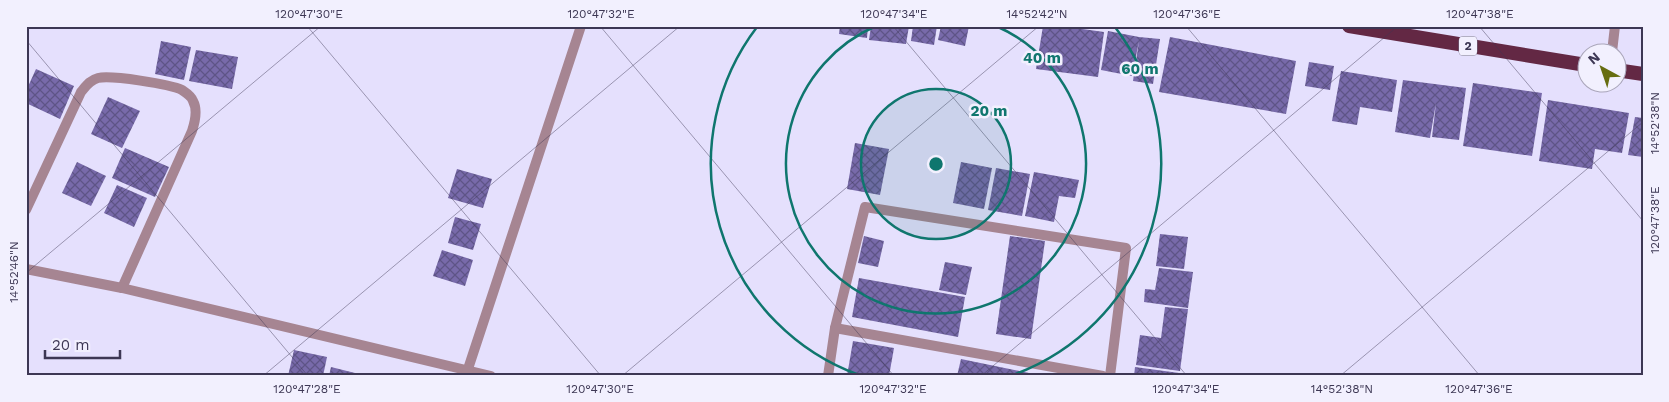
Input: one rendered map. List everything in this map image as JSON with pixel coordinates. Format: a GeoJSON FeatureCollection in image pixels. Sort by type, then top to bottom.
{"type":"FeatureCollection","features":[{"type":"Feature","properties":{"kind":"highway","name":"2"},"geometry":{"type":"LineString","coordinates":[[1349,26],[1576,63]]}},
{"type":"Feature","properties":{"kind":"highway"},"geometry":{"type":"LineString","coordinates":[[1626,71],[1643,74]]}},
{"type":"Feature","properties":{"kind":"street"},"geometry":{"type":"LineString","coordinates":[[466,373],[581,26]]}},
{"type":"Feature","properties":{"kind":"street"},"geometry":{"type":"LineString","coordinates":[[1613,42],[1615,26]]}},
{"type":"Feature","properties":{"kind":"street"},"geometry":{"type":"LineString","coordinates":[[26,210],[81,92],[88,83],[97,78],[108,77],[169,86],[184,91],[194,101],[196,116],[192,131],[122,288]]}},
{"type":"Feature","properties":{"kind":"street"},"geometry":{"type":"LineString","coordinates":[[828,376],[835,328],[865,207],[1126,248],[1110,376]]}},
{"type":"Feature","properties":{"kind":"street"},"geometry":{"type":"LineString","coordinates":[[26,269],[122,288],[466,373],[491,376]]}},
{"type":"Feature","properties":{"kind":"street"},"geometry":{"type":"LineString","coordinates":[[835,328],[1103,376]]}},
{"type":"Feature","properties":{"kind":"building"},"geometry":{"type":"Polygon","coordinates":[[[840,26],[868,26],[867,38],[839,34],[840,26]]]}},
{"type":"Feature","properties":{"kind":"building"},"geometry":{"type":"Polygon","coordinates":[[[871,26],[909,26],[906,44],[869,40],[871,26]]]}},
{"type":"Feature","properties":{"kind":"building"},"geometry":{"type":"Polygon","coordinates":[[[913,26],[937,26],[934,45],[911,41],[913,26]]]}},
{"type":"Feature","properties":{"kind":"building"},"geometry":{"type":"Polygon","coordinates":[[[941,26],[969,26],[965,46],[938,40],[941,26]]]}},
{"type":"Feature","properties":{"kind":"building"},"geometry":{"type":"Polygon","coordinates":[[[1043,26],[1061,26],[1104,32],[1098,77],[1036,69],[1043,26]]]}},
{"type":"Feature","properties":{"kind":"building"},"geometry":{"type":"Polygon","coordinates":[[[1108,31],[1160,39],[1153,84],[1133,81],[1139,41],[1132,76],[1101,70],[1108,31]]]}},
{"type":"Feature","properties":{"kind":"building"},"geometry":{"type":"Polygon","coordinates":[[[1170,37],[1296,61],[1286,114],[1159,92],[1170,37]]]}},
{"type":"Feature","properties":{"kind":"building"},"geometry":{"type":"Polygon","coordinates":[[[161,41],[191,47],[184,80],[155,74],[161,41]]]}},
{"type":"Feature","properties":{"kind":"building"},"geometry":{"type":"Polygon","coordinates":[[[196,50],[238,57],[232,89],[189,81],[196,50]]]}},
{"type":"Feature","properties":{"kind":"building"},"geometry":{"type":"Polygon","coordinates":[[[1309,62],[1334,66],[1330,90],[1305,86],[1309,62]]]}},
{"type":"Feature","properties":{"kind":"building"},"geometry":{"type":"Polygon","coordinates":[[[36,69],[74,86],[60,119],[26,103],[26,91],[36,69]]]}},
{"type":"Feature","properties":{"kind":"building"},"geometry":{"type":"Polygon","coordinates":[[[1341,71],[1397,80],[1392,112],[1360,107],[1357,125],[1332,121],[1341,71]]]}},
{"type":"Feature","properties":{"kind":"building"},"geometry":{"type":"Polygon","coordinates":[[[1403,80],[1466,88],[1459,140],[1432,137],[1436,103],[1430,138],[1395,132],[1403,80]]]}},
{"type":"Feature","properties":{"kind":"building"},"geometry":{"type":"Polygon","coordinates":[[[1473,83],[1542,93],[1532,156],[1463,146],[1473,83]]]}},
{"type":"Feature","properties":{"kind":"building"},"geometry":{"type":"Polygon","coordinates":[[[108,97],[140,111],[122,148],[91,134],[108,97]]]}},
{"type":"Feature","properties":{"kind":"building"},"geometry":{"type":"Polygon","coordinates":[[[1548,100],[1629,113],[1622,153],[1595,149],[1592,169],[1539,161],[1548,100]]]}},
{"type":"Feature","properties":{"kind":"building"},"geometry":{"type":"Polygon","coordinates":[[[1635,117],[1643,118],[1643,157],[1628,155],[1635,117]]]}},
{"type":"Feature","properties":{"kind":"building"},"geometry":{"type":"Polygon","coordinates":[[[855,143],[889,149],[880,195],[847,189],[855,143]]]}},
{"type":"Feature","properties":{"kind":"building"},"geometry":{"type":"Polygon","coordinates":[[[125,148],[169,167],[155,197],[112,178],[125,148]]]}},
{"type":"Feature","properties":{"kind":"building"},"geometry":{"type":"Polygon","coordinates":[[[77,162],[106,176],[91,206],[62,193],[77,162]]]}},
{"type":"Feature","properties":{"kind":"building"},"geometry":{"type":"Polygon","coordinates":[[[961,162],[992,168],[984,209],[953,203],[961,162]]]}},
{"type":"Feature","properties":{"kind":"building"},"geometry":{"type":"Polygon","coordinates":[[[996,168],[1030,174],[1022,216],[988,210],[996,168]]]}},
{"type":"Feature","properties":{"kind":"building"},"geometry":{"type":"Polygon","coordinates":[[[457,169],[492,179],[483,208],[448,198],[457,169]]]}},
{"type":"Feature","properties":{"kind":"building"},"geometry":{"type":"Polygon","coordinates":[[[1034,172],[1079,180],[1075,198],[1059,196],[1054,222],[1025,216],[1034,172]]]}},
{"type":"Feature","properties":{"kind":"building"},"geometry":{"type":"Polygon","coordinates":[[[117,185],[147,198],[134,227],[104,213],[117,185]]]}},
{"type":"Feature","properties":{"kind":"building"},"geometry":{"type":"Polygon","coordinates":[[[455,217],[481,224],[473,250],[448,243],[455,217]]]}},
{"type":"Feature","properties":{"kind":"building"},"geometry":{"type":"Polygon","coordinates":[[[1160,234],[1188,237],[1184,269],[1156,266],[1160,234]]]}},
{"type":"Feature","properties":{"kind":"building"},"geometry":{"type":"Polygon","coordinates":[[[864,236],[884,241],[878,267],[858,263],[864,236]]]}},
{"type":"Feature","properties":{"kind":"building"},"geometry":{"type":"Polygon","coordinates":[[[1010,236],[1045,241],[1031,339],[996,334],[1010,236]]]}},
{"type":"Feature","properties":{"kind":"building"},"geometry":{"type":"Polygon","coordinates":[[[442,250],[473,260],[465,286],[433,276],[442,250]]]}},
{"type":"Feature","properties":{"kind":"building"},"geometry":{"type":"Polygon","coordinates":[[[945,262],[972,267],[966,295],[939,290],[945,262]]]}},
{"type":"Feature","properties":{"kind":"building"},"geometry":{"type":"Polygon","coordinates":[[[1159,268],[1193,272],[1188,308],[1144,302],[1145,289],[1155,290],[1159,268]]]}},
{"type":"Feature","properties":{"kind":"building"},"geometry":{"type":"Polygon","coordinates":[[[859,278],[965,297],[958,337],[852,317],[859,278]]]}},
{"type":"Feature","properties":{"kind":"building"},"geometry":{"type":"Polygon","coordinates":[[[1165,307],[1188,309],[1180,371],[1136,365],[1140,335],[1161,338],[1165,307]]]}},
{"type":"Feature","properties":{"kind":"building"},"geometry":{"type":"Polygon","coordinates":[[[853,341],[894,348],[889,376],[847,376],[853,341]]]}},
{"type":"Feature","properties":{"kind":"building"},"geometry":{"type":"Polygon","coordinates":[[[294,350],[327,357],[323,376],[288,376],[294,350]]]}},
{"type":"Feature","properties":{"kind":"building"},"geometry":{"type":"Polygon","coordinates":[[[961,359],[1029,373],[1028,376],[957,376],[961,359]]]}},
{"type":"Feature","properties":{"kind":"building"},"geometry":{"type":"Polygon","coordinates":[[[331,367],[363,375],[363,376],[329,376],[331,367]]]}},
{"type":"Feature","properties":{"kind":"building"},"geometry":{"type":"Polygon","coordinates":[[[1135,367],[1179,373],[1179,376],[1134,376],[1135,367]]]}}]}
